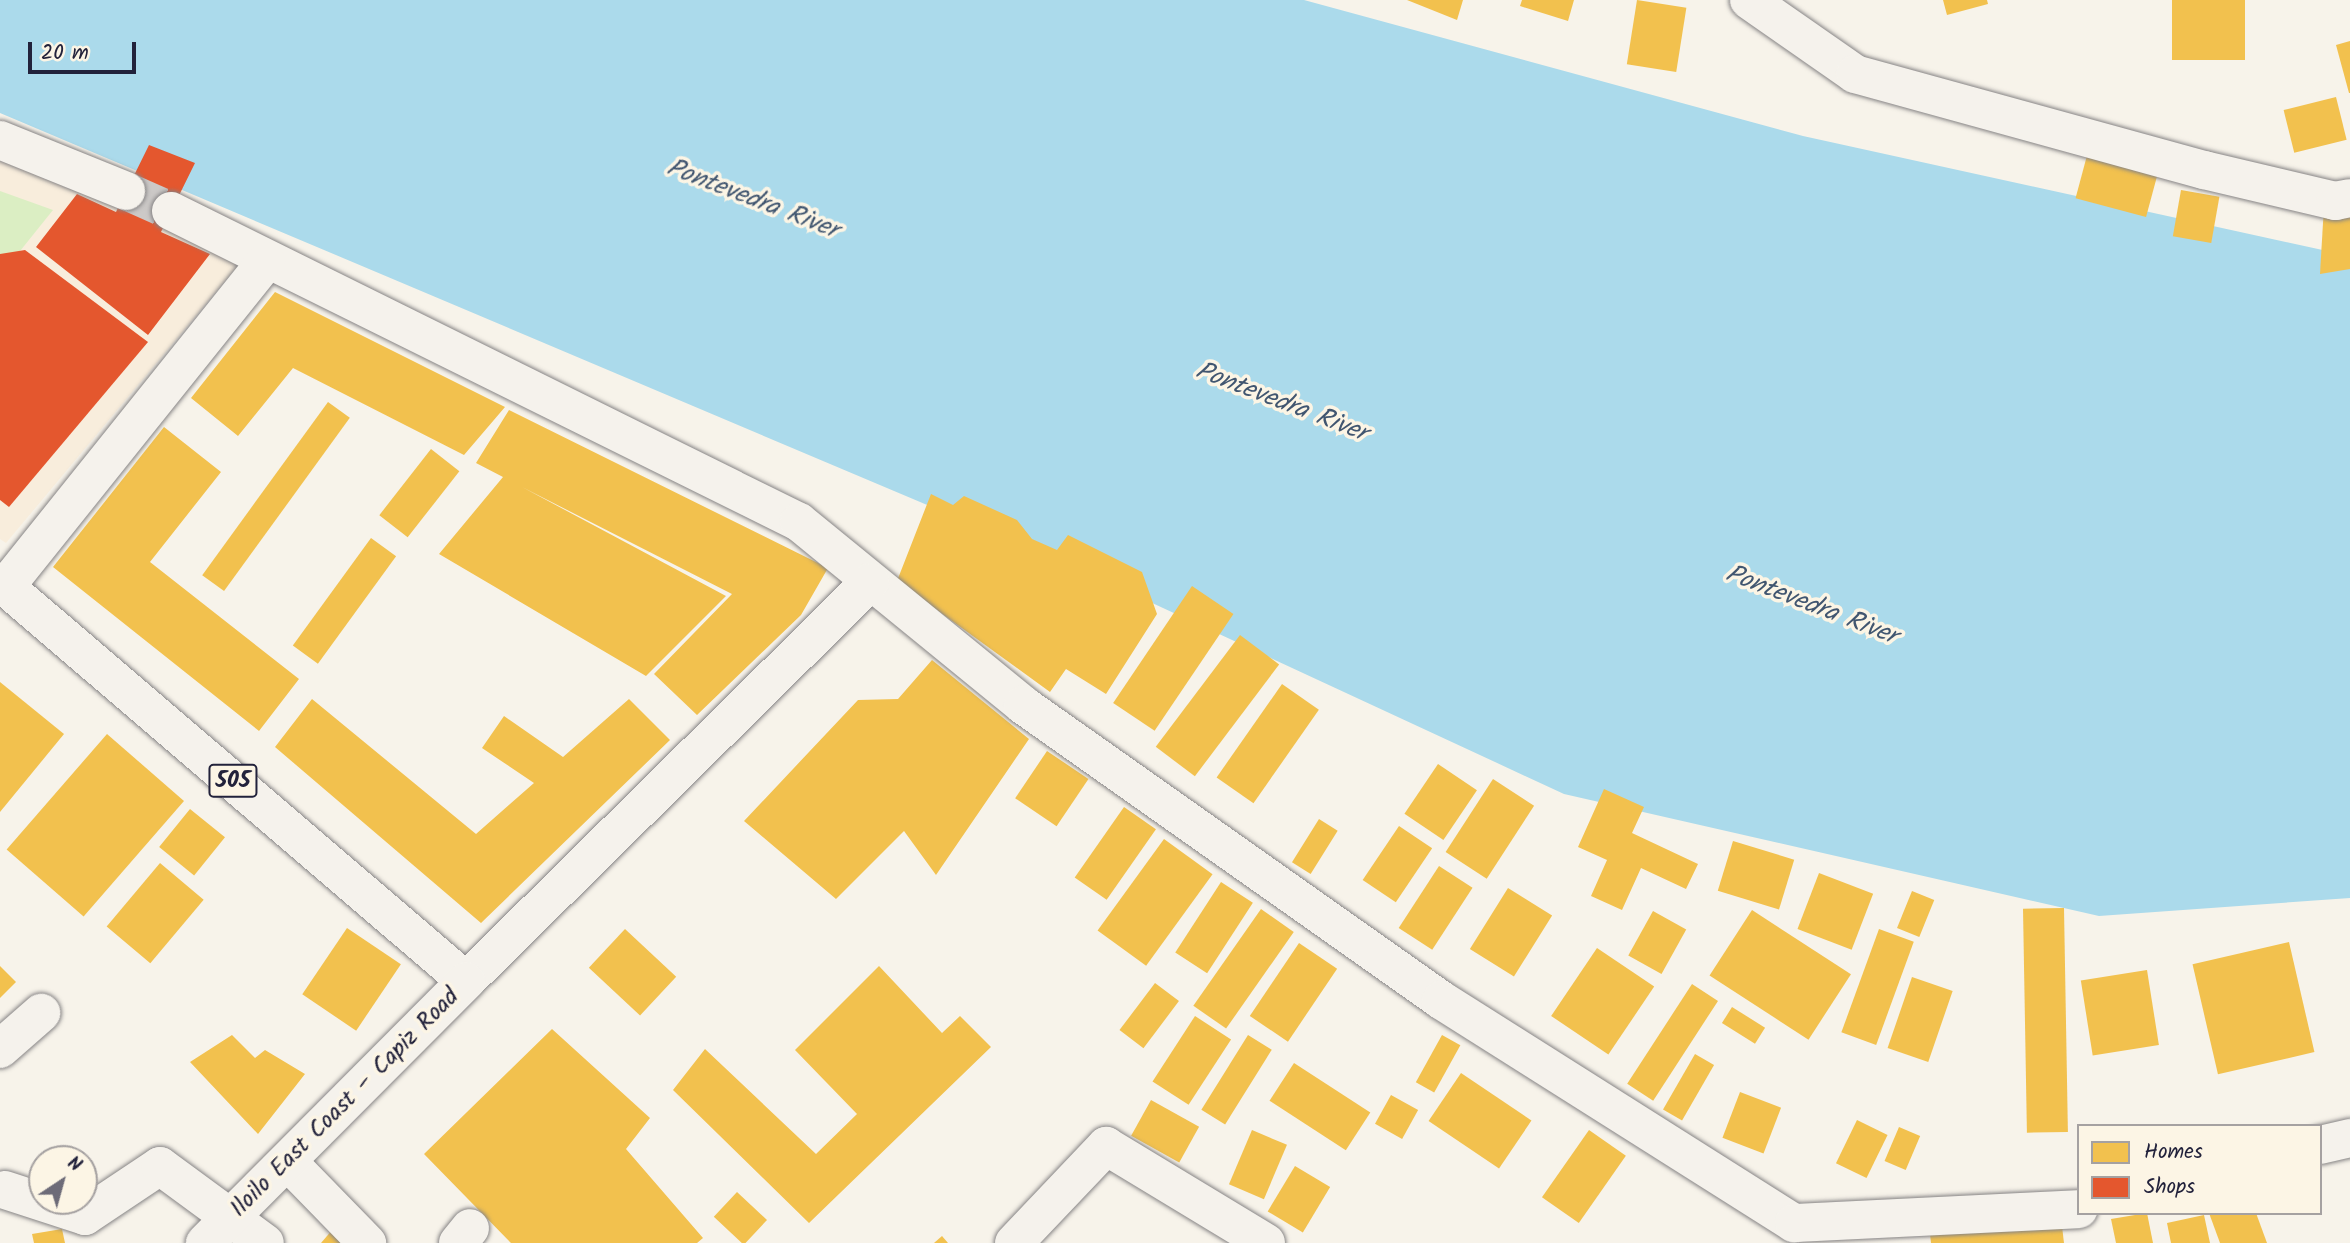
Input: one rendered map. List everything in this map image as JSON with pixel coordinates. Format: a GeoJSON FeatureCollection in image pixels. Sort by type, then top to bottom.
{"type":"FeatureCollection","features":[{"type":"Feature","properties":{"kind":"street"},"geometry":{"type":"LineString","coordinates":[[1749,0],[1855,74],[2204,170],[2335,201],[2350,198]]}},
{"type":"Feature","properties":{"kind":"street"},"geometry":{"type":"LineString","coordinates":[[0,140],[126,191]]}},
{"type":"Feature","properties":{"kind":"street"},"geometry":{"type":"LineString","coordinates":[[171,211],[266,261],[799,522],[1023,705],[1441,1000],[1787,1233],[2077,1209]]}},
{"type":"Feature","properties":{"kind":"street"},"geometry":{"type":"LineString","coordinates":[[3,584],[266,261]]}},
{"type":"Feature","properties":{"kind":"street"},"geometry":{"type":"LineString","coordinates":[[466,981],[870,582]]}},
{"type":"Feature","properties":{"kind":"street","name":"Iloilo East Coast – Capiz Road"},"geometry":{"type":"LineString","coordinates":[[3,584],[466,981],[289,1163],[205,1243]]}},
{"type":"Feature","properties":{"kind":"street"},"geometry":{"type":"LineString","coordinates":[[0,1049],[41,1013]]}},
{"type":"Feature","properties":{"kind":"street"},"geometry":{"type":"LineString","coordinates":[[2322,1145],[2350,1138]]}},
{"type":"Feature","properties":{"kind":"street"},"geometry":{"type":"LineString","coordinates":[[1014,1243],[1106,1146],[1266,1243]]}},
{"type":"Feature","properties":{"kind":"street"},"geometry":{"type":"LineString","coordinates":[[289,1163],[367,1243]]}},
{"type":"Feature","properties":{"kind":"street"},"geometry":{"type":"LineString","coordinates":[[5,1190],[85,1216],[160,1166],[233,1216],[265,1243]]}},
{"type":"Feature","properties":{"kind":"shaded area"},"geometry":{"type":"Polygon","coordinates":[[[0,120],[261,238],[6,543],[0,539],[0,120]]]}},
{"type":"Feature","properties":{"kind":"green space"},"geometry":{"type":"Polygon","coordinates":[[[0,191],[53,210],[0,276],[0,191]]]}},
{"type":"Feature","properties":{"kind":"water","name":"Pontevedra River"},"geometry":{"type":"Polygon","coordinates":[[[0,0],[1304,0],[1803,136],[2350,256],[2350,898],[2099,916],[1564,794],[1081,570],[0,113],[0,0]]]}},
{"type":"Feature","properties":{"kind":"building: Homes"},"geometry":{"type":"Polygon","coordinates":[[[1407,0],[1463,0],[1457,20],[1407,0]]]}},
{"type":"Feature","properties":{"kind":"building: Homes"},"geometry":{"type":"Polygon","coordinates":[[[1522,0],[1574,0],[1568,21],[1520,6],[1522,0]]]}},
{"type":"Feature","properties":{"kind":"building: Homes"},"geometry":{"type":"Polygon","coordinates":[[[1637,0],[1686,8],[1676,72],[1627,64],[1637,0]]]}},
{"type":"Feature","properties":{"kind":"building: Homes"},"geometry":{"type":"Polygon","coordinates":[[[1943,0],[1987,0],[1988,4],[1947,15],[1943,0]]]}},
{"type":"Feature","properties":{"kind":"building: Homes"},"geometry":{"type":"Polygon","coordinates":[[[2172,0],[2245,0],[2245,60],[2172,60],[2172,0]]]}},
{"type":"Feature","properties":{"kind":"building: Homes"},"geometry":{"type":"Polygon","coordinates":[[[2350,41],[2350,93],[2349,93],[2336,45],[2350,41]]]}},
{"type":"Feature","properties":{"kind":"building: Homes"},"geometry":{"type":"Polygon","coordinates":[[[2336,97],[2347,140],[2294,153],[2284,110],[2336,97]]]}},
{"type":"Feature","properties":{"kind":"building: Homes"},"geometry":{"type":"Polygon","coordinates":[[[2089,148],[2160,167],[2146,217],[2076,198],[2089,148]]]}},
{"type":"Feature","properties":{"kind":"building: Homes"},"geometry":{"type":"Polygon","coordinates":[[[2181,190],[2219,197],[2211,243],[2173,236],[2181,190]]]}},
{"type":"Feature","properties":{"kind":"building: Homes"},"geometry":{"type":"Polygon","coordinates":[[[2324,206],[2350,207],[2350,269],[2320,274],[2324,206]]]}},
{"type":"Feature","properties":{"kind":"building: Homes"},"geometry":{"type":"Polygon","coordinates":[[[275,292],[505,407],[464,455],[293,368],[238,436],[191,398],[275,292]]]}},
{"type":"Feature","properties":{"kind":"building: Homes"},"geometry":{"type":"Polygon","coordinates":[[[328,402],[350,418],[224,591],[202,575],[328,402]]]}},
{"type":"Feature","properties":{"kind":"building: Homes"},"geometry":{"type":"Polygon","coordinates":[[[509,410],[828,568],[801,615],[697,715],[654,674],[732,594],[522,487],[726,596],[646,676],[439,554],[503,477],[476,463],[509,410]]]}},
{"type":"Feature","properties":{"kind":"building: Homes"},"geometry":{"type":"Polygon","coordinates":[[[164,427],[221,472],[150,562],[299,679],[259,731],[53,567],[164,427]]]}},
{"type":"Feature","properties":{"kind":"building: Homes"},"geometry":{"type":"Polygon","coordinates":[[[431,449],[459,471],[408,537],[379,515],[431,449]]]}},
{"type":"Feature","properties":{"kind":"building: Homes"},"geometry":{"type":"Polygon","coordinates":[[[931,494],[953,505],[964,496],[1017,520],[1032,539],[1057,550],[1068,535],[1142,572],[1157,614],[1106,694],[1066,669],[1050,692],[897,581],[931,494]]]}},
{"type":"Feature","properties":{"kind":"building: Homes"},"geometry":{"type":"Polygon","coordinates":[[[371,538],[396,556],[318,664],[293,646],[371,538]]]}},
{"type":"Feature","properties":{"kind":"building: Homes"},"geometry":{"type":"Polygon","coordinates":[[[1192,586],[1233,614],[1155,731],[1113,703],[1192,586]]]}},
{"type":"Feature","properties":{"kind":"building: Homes"},"geometry":{"type":"Polygon","coordinates":[[[1240,635],[1279,664],[1195,776],[1156,747],[1240,635]]]}},
{"type":"Feature","properties":{"kind":"building: Homes"},"geometry":{"type":"Polygon","coordinates":[[[932,660],[1029,739],[936,875],[904,831],[836,899],[744,821],[858,700],[898,699],[932,660]]]}},
{"type":"Feature","properties":{"kind":"building: Homes"},"geometry":{"type":"Polygon","coordinates":[[[0,682],[64,734],[0,812],[0,682]]]}},
{"type":"Feature","properties":{"kind":"building: Homes"},"geometry":{"type":"Polygon","coordinates":[[[1282,684],[1319,710],[1253,803],[1217,777],[1282,684]]]}},
{"type":"Feature","properties":{"kind":"building: Homes"},"geometry":{"type":"Polygon","coordinates":[[[312,699],[476,834],[534,783],[482,748],[504,716],[563,757],[629,699],[670,740],[481,923],[275,747],[312,699]]]}},
{"type":"Feature","properties":{"kind":"building: Homes"},"geometry":{"type":"Polygon","coordinates":[[[107,734],[184,801],[84,916],[7,849],[107,734]]]}},
{"type":"Feature","properties":{"kind":"building: Homes"},"geometry":{"type":"Polygon","coordinates":[[[1047,751],[1088,779],[1057,826],[1015,798],[1047,751]]]}},
{"type":"Feature","properties":{"kind":"building: Homes"},"geometry":{"type":"Polygon","coordinates":[[[1438,764],[1477,790],[1443,840],[1404,814],[1438,764]]]}},
{"type":"Feature","properties":{"kind":"building: Homes"},"geometry":{"type":"Polygon","coordinates":[[[1493,779],[1534,806],[1487,879],[1446,852],[1493,779]]]}},
{"type":"Feature","properties":{"kind":"building: Homes"},"geometry":{"type":"Polygon","coordinates":[[[1604,789],[1644,807],[1632,833],[1698,864],[1686,889],[1641,868],[1622,910],[1591,896],[1607,860],[1578,847],[1604,789]]]}},
{"type":"Feature","properties":{"kind":"building: Homes"},"geometry":{"type":"Polygon","coordinates":[[[1124,807],[1156,829],[1107,900],[1075,877],[1124,807]]]}},
{"type":"Feature","properties":{"kind":"building: Homes"},"geometry":{"type":"Polygon","coordinates":[[[190,809],[225,837],[194,875],[159,847],[190,809]]]}},
{"type":"Feature","properties":{"kind":"building: Homes"},"geometry":{"type":"Polygon","coordinates":[[[1319,819],[1338,831],[1311,874],[1292,862],[1319,819]]]}},
{"type":"Feature","properties":{"kind":"building: Homes"},"geometry":{"type":"Polygon","coordinates":[[[1399,826],[1432,848],[1396,902],[1363,880],[1399,826]]]}},
{"type":"Feature","properties":{"kind":"building: Homes"},"geometry":{"type":"Polygon","coordinates":[[[1164,839],[1213,874],[1146,966],[1098,930],[1164,839]]]}},
{"type":"Feature","properties":{"kind":"building: Homes"},"geometry":{"type":"Polygon","coordinates":[[[1733,841],[1794,860],[1779,909],[1718,891],[1733,841]]]}},
{"type":"Feature","properties":{"kind":"building: Homes"},"geometry":{"type":"Polygon","coordinates":[[[160,863],[204,900],[150,963],[107,927],[160,863]]]}},
{"type":"Feature","properties":{"kind":"building: Homes"},"geometry":{"type":"Polygon","coordinates":[[[1439,866],[1473,888],[1432,950],[1399,928],[1439,866]]]}},
{"type":"Feature","properties":{"kind":"building: Homes"},"geometry":{"type":"Polygon","coordinates":[[[1819,873],[1873,894],[1852,950],[1797,929],[1819,873]]]}},
{"type":"Feature","properties":{"kind":"building: Homes"},"geometry":{"type":"Polygon","coordinates":[[[1221,882],[1253,903],[1207,973],[1175,952],[1221,882]]]}},
{"type":"Feature","properties":{"kind":"building: Homes"},"geometry":{"type":"Polygon","coordinates":[[[1508,888],[1552,916],[1514,977],[1470,949],[1508,888]]]}},
{"type":"Feature","properties":{"kind":"building: Homes"},"geometry":{"type":"Polygon","coordinates":[[[1912,891],[1934,900],[1919,937],[1897,928],[1912,891]]]}},
{"type":"Feature","properties":{"kind":"building: Homes"},"geometry":{"type":"Polygon","coordinates":[[[2064,908],[2068,1132],[2027,1133],[2023,909],[2064,908]]]}},
{"type":"Feature","properties":{"kind":"building: Homes"},"geometry":{"type":"Polygon","coordinates":[[[1261,909],[1294,932],[1226,1029],[1193,1006],[1261,909]]]}},
{"type":"Feature","properties":{"kind":"building: Homes"},"geometry":{"type":"Polygon","coordinates":[[[1752,910],[1851,974],[1808,1040],[1710,975],[1752,910]]]}},
{"type":"Feature","properties":{"kind":"building: Homes"},"geometry":{"type":"Polygon","coordinates":[[[1653,911],[1686,929],[1662,974],[1628,956],[1653,911]]]}},
{"type":"Feature","properties":{"kind":"building: Homes"},"geometry":{"type":"Polygon","coordinates":[[[347,928],[401,964],[356,1031],[302,994],[347,928]]]}},
{"type":"Feature","properties":{"kind":"building: Homes"},"geometry":{"type":"Polygon","coordinates":[[[625,929],[676,977],[640,1016],[589,968],[625,929]]]}},
{"type":"Feature","properties":{"kind":"building: Homes"},"geometry":{"type":"Polygon","coordinates":[[[1879,929],[1914,942],[1876,1045],[1841,1032],[1879,929]]]}},
{"type":"Feature","properties":{"kind":"building: Homes"},"geometry":{"type":"Polygon","coordinates":[[[2289,942],[2314,1052],[2218,1074],[2193,964],[2289,942]]]}},
{"type":"Feature","properties":{"kind":"building: Homes"},"geometry":{"type":"Polygon","coordinates":[[[1299,943],[1337,969],[1288,1042],[1250,1016],[1299,943]]]}},
{"type":"Feature","properties":{"kind":"building: Homes"},"geometry":{"type":"Polygon","coordinates":[[[1597,948],[1654,987],[1608,1055],[1551,1016],[1597,948]]]}},
{"type":"Feature","properties":{"kind":"building: Homes"},"geometry":{"type":"Polygon","coordinates":[[[0,966],[16,982],[0,998],[0,966]]]}},
{"type":"Feature","properties":{"kind":"building: Homes"},"geometry":{"type":"Polygon","coordinates":[[[879,966],[942,1033],[960,1016],[991,1047],[809,1223],[673,1090],[705,1049],[816,1154],[857,1114],[795,1050],[879,966]]]}},
{"type":"Feature","properties":{"kind":"building: Homes"},"geometry":{"type":"Polygon","coordinates":[[[2147,970],[2159,1045],[2093,1056],[2081,980],[2147,970]]]}},
{"type":"Feature","properties":{"kind":"building: Homes"},"geometry":{"type":"Polygon","coordinates":[[[1912,977],[1953,991],[1928,1062],[1888,1048],[1912,977]]]}},
{"type":"Feature","properties":{"kind":"building: Homes"},"geometry":{"type":"Polygon","coordinates":[[[1155,983],[1179,1001],[1143,1048],[1119,1030],[1155,983]]]}},
{"type":"Feature","properties":{"kind":"building: Homes"},"geometry":{"type":"Polygon","coordinates":[[[1692,984],[1718,1001],[1653,1101],[1627,1084],[1692,984]]]}},
{"type":"Feature","properties":{"kind":"building: Homes"},"geometry":{"type":"Polygon","coordinates":[[[1732,1007],[1765,1028],[1755,1044],[1722,1023],[1732,1007]]]}},
{"type":"Feature","properties":{"kind":"building: Homes"},"geometry":{"type":"Polygon","coordinates":[[[1195,1016],[1231,1039],[1189,1105],[1153,1081],[1195,1016]]]}},
{"type":"Feature","properties":{"kind":"building: Homes"},"geometry":{"type":"Polygon","coordinates":[[[552,1029],[650,1118],[626,1149],[703,1238],[697,1243],[511,1243],[424,1154],[552,1029]]]}},
{"type":"Feature","properties":{"kind":"building: Homes"},"geometry":{"type":"Polygon","coordinates":[[[232,1035],[255,1058],[265,1050],[305,1074],[258,1134],[190,1062],[232,1035]]]}},
{"type":"Feature","properties":{"kind":"building: Homes"},"geometry":{"type":"Polygon","coordinates":[[[1248,1035],[1272,1050],[1225,1124],[1201,1110],[1248,1035]]]}},
{"type":"Feature","properties":{"kind":"building: Homes"},"geometry":{"type":"Polygon","coordinates":[[[1442,1035],[1460,1045],[1434,1092],[1416,1082],[1442,1035]]]}},
{"type":"Feature","properties":{"kind":"building: Homes"},"geometry":{"type":"Polygon","coordinates":[[[1695,1054],[1714,1065],[1682,1120],[1663,1109],[1695,1054]]]}},
{"type":"Feature","properties":{"kind":"building: Homes"},"geometry":{"type":"Polygon","coordinates":[[[1294,1063],[1370,1113],[1346,1150],[1269,1101],[1294,1063]]]}},
{"type":"Feature","properties":{"kind":"building: Homes"},"geometry":{"type":"Polygon","coordinates":[[[1461,1073],[1531,1121],[1499,1169],[1429,1121],[1461,1073]]]}},
{"type":"Feature","properties":{"kind":"building: Homes"},"geometry":{"type":"Polygon","coordinates":[[[1740,1092],[1781,1108],[1764,1154],[1722,1138],[1740,1092]]]}},
{"type":"Feature","properties":{"kind":"building: Homes"},"geometry":{"type":"Polygon","coordinates":[[[1391,1095],[1418,1110],[1402,1139],[1375,1124],[1391,1095]]]}},
{"type":"Feature","properties":{"kind":"building: Homes"},"geometry":{"type":"Polygon","coordinates":[[[1151,1100],[1199,1127],[1179,1163],[1131,1136],[1151,1100]]]}},
{"type":"Feature","properties":{"kind":"building: Homes"},"geometry":{"type":"Polygon","coordinates":[[[1857,1120],[1888,1135],[1867,1178],[1836,1163],[1857,1120]]]}},
{"type":"Feature","properties":{"kind":"building: Homes"},"geometry":{"type":"Polygon","coordinates":[[[1899,1127],[1920,1136],[1906,1170],[1885,1161],[1899,1127]]]}},
{"type":"Feature","properties":{"kind":"building: Homes"},"geometry":{"type":"Polygon","coordinates":[[[1252,1130],[1287,1145],[1264,1199],[1229,1184],[1252,1130]]]}},
{"type":"Feature","properties":{"kind":"building: Homes"},"geometry":{"type":"Polygon","coordinates":[[[1589,1130],[1626,1156],[1579,1223],[1542,1197],[1589,1130]]]}},
{"type":"Feature","properties":{"kind":"building: Homes"},"geometry":{"type":"Polygon","coordinates":[[[1295,1166],[1330,1187],[1303,1233],[1268,1211],[1295,1166]]]}},
{"type":"Feature","properties":{"kind":"building: Homes"},"geometry":{"type":"Polygon","coordinates":[[[737,1192],[767,1220],[746,1243],[742,1243],[714,1217],[737,1192]]]}},
{"type":"Feature","properties":{"kind":"building: Homes"},"geometry":{"type":"Polygon","coordinates":[[[2147,1215],[2153,1243],[2116,1243],[2111,1219],[2147,1215]]]}},
{"type":"Feature","properties":{"kind":"building: Homes"},"geometry":{"type":"Polygon","coordinates":[[[2204,1215],[2210,1243],[2171,1243],[2167,1223],[2204,1215]]]}},
{"type":"Feature","properties":{"kind":"building: Homes"},"geometry":{"type":"Polygon","coordinates":[[[2210,1215],[2257,1215],[2267,1243],[2220,1243],[2210,1215]]]}},
{"type":"Feature","properties":{"kind":"building: Homes"},"geometry":{"type":"Polygon","coordinates":[[[2061,1218],[2064,1243],[1931,1243],[1930,1234],[2061,1218]]]}},
{"type":"Feature","properties":{"kind":"building: Homes"},"geometry":{"type":"Polygon","coordinates":[[[62,1229],[65,1243],[34,1243],[32,1234],[62,1229]]]}},
{"type":"Feature","properties":{"kind":"building: Homes"},"geometry":{"type":"Polygon","coordinates":[[[333,1229],[348,1243],[321,1243],[333,1229]]]}},
{"type":"Feature","properties":{"kind":"building: Homes"},"geometry":{"type":"Polygon","coordinates":[[[942,1236],[948,1243],[934,1243],[942,1236]]]}},
{"type":"Feature","properties":{"kind":"building: Shops"},"geometry":{"type":"Polygon","coordinates":[[[149,145],[195,163],[161,232],[210,254],[148,335],[36,247],[77,194],[116,212],[149,145]]]}},
{"type":"Feature","properties":{"kind":"building: Shops"},"geometry":{"type":"Polygon","coordinates":[[[25,250],[148,342],[9,507],[0,500],[0,254],[25,250]]]}},
{"type":"Feature","properties":{"kind":"tunnel"},"geometry":{"type":"LineString","coordinates":[[126,191],[171,211]]}}]}
